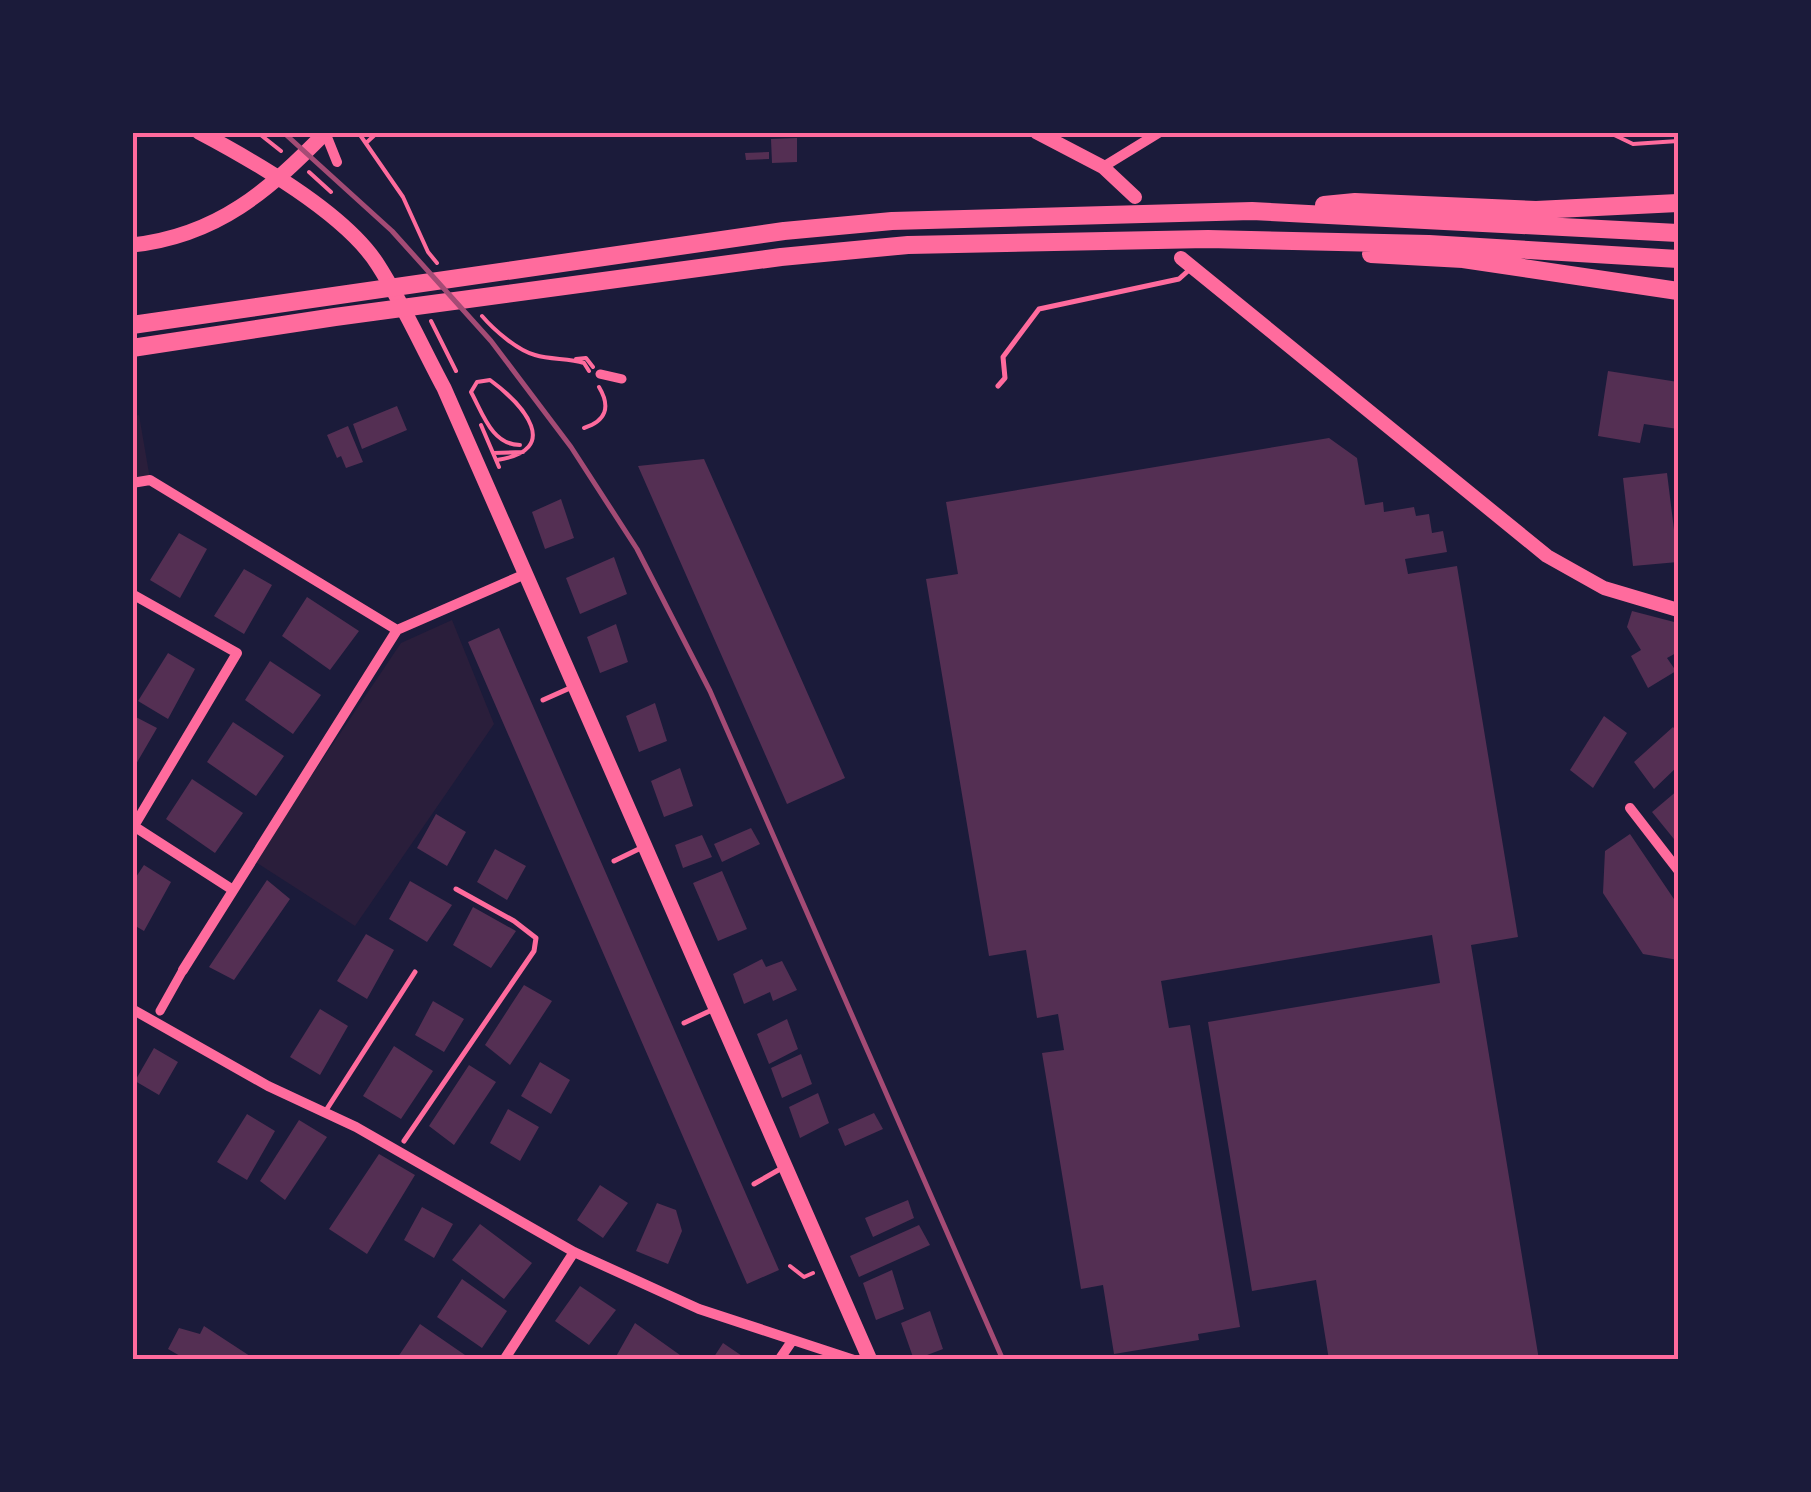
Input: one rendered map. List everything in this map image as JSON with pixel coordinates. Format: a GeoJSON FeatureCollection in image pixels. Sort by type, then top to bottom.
{"type":"FeatureCollection","features":[{"type":"Feature","properties":{"kind":"highway"},"geometry":{"type":"LineString","coordinates":[[132,325],[784,230],[892,221],[1252,211],[1355,202],[1536,210],[1678,203]]}},
{"type":"Feature","properties":{"kind":"highway"},"geometry":{"type":"LineString","coordinates":[[1252,211],[1678,233]]}},
{"type":"Feature","properties":{"kind":"highway"},"geometry":{"type":"LineString","coordinates":[[1282,240],[1355,254],[1464,260],[1678,291]]}},
{"type":"Feature","properties":{"kind":"highway"},"geometry":{"type":"LineString","coordinates":[[132,348],[335,316],[781,257],[908,245],[1282,240],[1429,244],[1678,259]]}},
{"type":"Feature","properties":{"kind":"main road"},"geometry":{"type":"LineString","coordinates":[[199,132],[244,156],[331,217],[377,263],[444,388],[870,1360]]}},
{"type":"Feature","properties":{"kind":"main road"},"geometry":{"type":"LineString","coordinates":[[132,245],[192,233],[228,216],[290,169],[326,132]]}},
{"type":"Feature","properties":{"kind":"street"},"geometry":{"type":"LineString","coordinates":[[326,132],[337,162]]}},
{"type":"Feature","properties":{"kind":"street"},"geometry":{"type":"LineString","coordinates":[[1036,132],[1103,167],[1134,197]]}},
{"type":"Feature","properties":{"kind":"street"},"geometry":{"type":"LineString","coordinates":[[1103,167],[1160,132]]}},
{"type":"Feature","properties":{"kind":"street"},"geometry":{"type":"LineString","coordinates":[[1186,263],[1547,556],[1604,588],[1678,610]]}},
{"type":"Feature","properties":{"kind":"street"},"geometry":{"type":"LineString","coordinates":[[600,374],[622,379]]}},
{"type":"Feature","properties":{"kind":"street"},"geometry":{"type":"LineString","coordinates":[[132,483],[150,480],[397,630]]}},
{"type":"Feature","properties":{"kind":"street"},"geometry":{"type":"LineString","coordinates":[[160,1010],[397,630],[524,575]]}},
{"type":"Feature","properties":{"kind":"street"},"geometry":{"type":"LineString","coordinates":[[132,594],[237,653],[133,826],[233,890]]}},
{"type":"Feature","properties":{"kind":"street"},"geometry":{"type":"LineString","coordinates":[[1630,808],[1678,870]]}},
{"type":"Feature","properties":{"kind":"street"},"geometry":{"type":"LineString","coordinates":[[132,1009],[268,1086],[356,1127],[574,1252],[699,1309],[854,1360]]}},
{"type":"Feature","properties":{"kind":"street"},"geometry":{"type":"LineString","coordinates":[[504,1360],[574,1252]]}},
{"type":"Feature","properties":{"kind":"street"},"geometry":{"type":"LineString","coordinates":[[779,1360],[792,1341]]}},
{"type":"Feature","properties":{"kind":"lane"},"geometry":{"type":"LineString","coordinates":[[998,386],[1005,378],[1003,356],[1040,308],[1179,278],[1186,263]]}},
{"type":"Feature","properties":{"kind":"lane"},"geometry":{"type":"LineString","coordinates":[[543,700],[573,687]]}},
{"type":"Feature","properties":{"kind":"lane"},"geometry":{"type":"LineString","coordinates":[[614,861],[645,846]]}},
{"type":"Feature","properties":{"kind":"lane"},"geometry":{"type":"LineString","coordinates":[[404,1140],[534,950],[536,938],[514,921],[456,889]]}},
{"type":"Feature","properties":{"kind":"lane"},"geometry":{"type":"LineString","coordinates":[[324,1112],[416,972]]}},
{"type":"Feature","properties":{"kind":"lane"},"geometry":{"type":"LineString","coordinates":[[684,1023],[717,1008]]}},
{"type":"Feature","properties":{"kind":"lane"},"geometry":{"type":"LineString","coordinates":[[754,1184],[785,1166]]}},
{"type":"Feature","properties":{"kind":"path"},"geometry":{"type":"LineString","coordinates":[[366,143],[378,132]]}},
{"type":"Feature","properties":{"kind":"path"},"geometry":{"type":"LineString","coordinates":[[1608,132],[1634,144],[1678,141]]}},
{"type":"Feature","properties":{"kind":"path"},"geometry":{"type":"LineString","coordinates":[[571,359],[586,358]]}},
{"type":"Feature","properties":{"kind":"path"},"geometry":{"type":"LineString","coordinates":[[496,460],[526,452],[534,440],[533,427],[500,387],[490,380],[477,382],[471,392],[494,435],[508,445],[520,444]]}},
{"type":"Feature","properties":{"kind":"path"},"geometry":{"type":"LineString","coordinates":[[493,452],[526,452]]}},
{"type":"Feature","properties":{"kind":"path"},"geometry":{"type":"LineString","coordinates":[[790,1266],[804,1277],[818,1271]]}},
{"type":"Feature","properties":{"kind":"shaded area"},"geometry":{"type":"Polygon","coordinates":[[[139,415],[150,479],[133,481],[133,416],[139,415]]]}},
{"type":"Feature","properties":{"kind":"shaded area"},"geometry":{"type":"Polygon","coordinates":[[[452,620],[494,724],[355,926],[254,861],[401,643],[452,620]]]}},
{"type":"Feature","properties":{"kind":"building"},"geometry":{"type":"Polygon","coordinates":[[[797,138],[797,162],[772,163],[771,139],[797,138]]]}},
{"type":"Feature","properties":{"kind":"building"},"geometry":{"type":"Polygon","coordinates":[[[769,152],[769,159],[746,160],[745,153],[769,152]]]}},
{"type":"Feature","properties":{"kind":"building"},"geometry":{"type":"Polygon","coordinates":[[[1608,371],[1678,382],[1678,429],[1644,424],[1640,443],[1598,436],[1608,371]]]}},
{"type":"Feature","properties":{"kind":"building"},"geometry":{"type":"Polygon","coordinates":[[[397,406],[407,430],[362,449],[353,424],[397,406]]]}},
{"type":"Feature","properties":{"kind":"building"},"geometry":{"type":"Polygon","coordinates":[[[348,426],[363,462],[346,468],[327,435],[348,426]]]}},
{"type":"Feature","properties":{"kind":"building"},"geometry":{"type":"Polygon","coordinates":[[[1329,438],[1357,458],[1365,505],[1383,502],[1384,512],[1414,507],[1416,516],[1429,514],[1432,533],[1443,531],[1447,552],[1405,559],[1408,574],[1457,566],[1518,937],[1471,945],[1539,1360],[1329,1360],[1316,1280],[1252,1291],[1208,1022],[1440,983],[1432,935],[1161,981],[1169,1028],[1190,1025],[1240,1327],[1198,1334],[1199,1340],[1114,1354],[1103,1285],[1081,1289],[1042,1053],[1064,1050],[1058,1014],[1037,1018],[1026,950],[989,956],[926,579],[958,574],[946,502],[1329,438]]]}},
{"type":"Feature","properties":{"kind":"building"},"geometry":{"type":"Polygon","coordinates":[[[704,459],[845,778],[787,804],[638,466],[704,459]]]}},
{"type":"Feature","properties":{"kind":"building"},"geometry":{"type":"Polygon","coordinates":[[[1667,473],[1678,562],[1633,566],[1623,478],[1667,473]]]}},
{"type":"Feature","properties":{"kind":"building"},"geometry":{"type":"Polygon","coordinates":[[[561,499],[574,538],[545,549],[532,512],[561,499]]]}},
{"type":"Feature","properties":{"kind":"building"},"geometry":{"type":"Polygon","coordinates":[[[179,533],[207,549],[180,598],[150,580],[179,533]]]}},
{"type":"Feature","properties":{"kind":"building"},"geometry":{"type":"Polygon","coordinates":[[[614,557],[627,594],[580,614],[566,578],[614,557]]]}},
{"type":"Feature","properties":{"kind":"building"},"geometry":{"type":"Polygon","coordinates":[[[244,569],[272,585],[244,634],[214,616],[244,569]]]}},
{"type":"Feature","properties":{"kind":"building"},"geometry":{"type":"Polygon","coordinates":[[[307,597],[359,631],[330,670],[282,636],[307,597]]]}},
{"type":"Feature","properties":{"kind":"building"},"geometry":{"type":"Polygon","coordinates":[[[1632,611],[1678,623],[1678,652],[1667,658],[1676,671],[1648,688],[1631,656],[1641,650],[1627,627],[1632,611]]]}},
{"type":"Feature","properties":{"kind":"building"},"geometry":{"type":"Polygon","coordinates":[[[616,624],[628,662],[600,673],[587,637],[616,624]]]}},
{"type":"Feature","properties":{"kind":"building"},"geometry":{"type":"Polygon","coordinates":[[[499,628],[779,1270],[747,1284],[468,642],[499,628]]]}},
{"type":"Feature","properties":{"kind":"building"},"geometry":{"type":"Polygon","coordinates":[[[168,653],[195,669],[168,719],[138,701],[168,653]]]}},
{"type":"Feature","properties":{"kind":"building"},"geometry":{"type":"Polygon","coordinates":[[[270,661],[321,695],[293,734],[245,700],[270,661]]]}},
{"type":"Feature","properties":{"kind":"building"},"geometry":{"type":"Polygon","coordinates":[[[655,703],[667,741],[639,752],[626,716],[655,703]]]}},
{"type":"Feature","properties":{"kind":"building"},"geometry":{"type":"Polygon","coordinates":[[[132,715],[157,728],[132,771],[132,715]]]}},
{"type":"Feature","properties":{"kind":"building"},"geometry":{"type":"Polygon","coordinates":[[[1604,716],[1627,733],[1593,788],[1570,770],[1604,716]]]}},
{"type":"Feature","properties":{"kind":"building"},"geometry":{"type":"Polygon","coordinates":[[[233,722],[284,756],[256,796],[207,762],[233,722]]]}},
{"type":"Feature","properties":{"kind":"building"},"geometry":{"type":"Polygon","coordinates":[[[1673,727],[1678,733],[1678,766],[1654,789],[1634,762],[1673,727]]]}},
{"type":"Feature","properties":{"kind":"building"},"geometry":{"type":"Polygon","coordinates":[[[680,768],[693,806],[664,817],[651,781],[680,768]]]}},
{"type":"Feature","properties":{"kind":"building"},"geometry":{"type":"Polygon","coordinates":[[[192,779],[243,813],[215,853],[166,819],[192,779]]]}},
{"type":"Feature","properties":{"kind":"building"},"geometry":{"type":"Polygon","coordinates":[[[1678,790],[1678,844],[1652,812],[1678,790]]]}},
{"type":"Feature","properties":{"kind":"building"},"geometry":{"type":"Polygon","coordinates":[[[436,814],[466,832],[447,866],[417,848],[436,814]]]}},
{"type":"Feature","properties":{"kind":"building"},"geometry":{"type":"Polygon","coordinates":[[[751,828],[760,844],[722,862],[714,844],[751,828]]]}},
{"type":"Feature","properties":{"kind":"building"},"geometry":{"type":"Polygon","coordinates":[[[1630,834],[1678,905],[1678,960],[1643,954],[1603,893],[1605,851],[1630,834]]]}},
{"type":"Feature","properties":{"kind":"building"},"geometry":{"type":"Polygon","coordinates":[[[702,835],[712,857],[683,868],[675,845],[702,835]]]}},
{"type":"Feature","properties":{"kind":"building"},"geometry":{"type":"Polygon","coordinates":[[[495,849],[526,866],[507,900],[477,882],[495,849]]]}},
{"type":"Feature","properties":{"kind":"building"},"geometry":{"type":"Polygon","coordinates":[[[144,865],[171,882],[144,931],[132,924],[132,883],[144,865]]]}},
{"type":"Feature","properties":{"kind":"building"},"geometry":{"type":"Polygon","coordinates":[[[722,871],[747,929],[718,941],[693,883],[722,871]]]}},
{"type":"Feature","properties":{"kind":"building"},"geometry":{"type":"Polygon","coordinates":[[[267,880],[290,899],[234,980],[209,967],[267,880]]]}},
{"type":"Feature","properties":{"kind":"building"},"geometry":{"type":"Polygon","coordinates":[[[410,881],[452,905],[427,942],[389,919],[410,881]]]}},
{"type":"Feature","properties":{"kind":"building"},"geometry":{"type":"Polygon","coordinates":[[[473,907],[516,931],[491,968],[453,945],[473,907]]]}},
{"type":"Feature","properties":{"kind":"building"},"geometry":{"type":"Polygon","coordinates":[[[366,934],[394,950],[367,999],[337,981],[366,934]]]}},
{"type":"Feature","properties":{"kind":"building"},"geometry":{"type":"Polygon","coordinates":[[[762,959],[766,967],[782,961],[797,990],[773,1001],[770,992],[744,1004],[733,974],[762,959]]]}},
{"type":"Feature","properties":{"kind":"building"},"geometry":{"type":"Polygon","coordinates":[[[524,985],[552,1001],[510,1065],[485,1045],[524,985]]]}},
{"type":"Feature","properties":{"kind":"building"},"geometry":{"type":"Polygon","coordinates":[[[433,1001],[464,1019],[444,1052],[415,1035],[433,1001]]]}},
{"type":"Feature","properties":{"kind":"building"},"geometry":{"type":"Polygon","coordinates":[[[320,1009],[348,1026],[320,1075],[290,1057],[320,1009]]]}},
{"type":"Feature","properties":{"kind":"building"},"geometry":{"type":"Polygon","coordinates":[[[787,1019],[798,1049],[769,1064],[757,1034],[787,1019]]]}},
{"type":"Feature","properties":{"kind":"building"},"geometry":{"type":"Polygon","coordinates":[[[394,1046],[433,1071],[401,1119],[363,1096],[394,1046]]]}},
{"type":"Feature","properties":{"kind":"building"},"geometry":{"type":"Polygon","coordinates":[[[154,1048],[178,1062],[159,1095],[135,1081],[154,1048]]]}},
{"type":"Feature","properties":{"kind":"building"},"geometry":{"type":"Polygon","coordinates":[[[801,1054],[812,1084],[782,1098],[771,1068],[801,1054]]]}},
{"type":"Feature","properties":{"kind":"building"},"geometry":{"type":"Polygon","coordinates":[[[540,1062],[570,1080],[551,1114],[521,1096],[540,1062]]]}},
{"type":"Feature","properties":{"kind":"building"},"geometry":{"type":"Polygon","coordinates":[[[469,1065],[496,1082],[454,1145],[429,1126],[469,1065]]]}},
{"type":"Feature","properties":{"kind":"building"},"geometry":{"type":"Polygon","coordinates":[[[818,1093],[829,1123],[800,1138],[789,1107],[818,1093]]]}},
{"type":"Feature","properties":{"kind":"building"},"geometry":{"type":"Polygon","coordinates":[[[508,1109],[539,1127],[520,1161],[490,1143],[508,1109]]]}},
{"type":"Feature","properties":{"kind":"building"},"geometry":{"type":"Polygon","coordinates":[[[874,1113],[883,1129],[845,1146],[838,1129],[874,1113]]]}},
{"type":"Feature","properties":{"kind":"building"},"geometry":{"type":"Polygon","coordinates":[[[247,1114],[275,1131],[247,1180],[217,1162],[247,1114]]]}},
{"type":"Feature","properties":{"kind":"building"},"geometry":{"type":"Polygon","coordinates":[[[299,1120],[327,1137],[285,1200],[260,1181],[299,1120]]]}},
{"type":"Feature","properties":{"kind":"building"},"geometry":{"type":"Polygon","coordinates":[[[379,1154],[415,1175],[367,1254],[329,1229],[379,1154]]]}},
{"type":"Feature","properties":{"kind":"building"},"geometry":{"type":"Polygon","coordinates":[[[600,1185],[628,1203],[603,1238],[577,1220],[600,1185]]]}},
{"type":"Feature","properties":{"kind":"building"},"geometry":{"type":"Polygon","coordinates":[[[908,1200],[914,1218],[873,1237],[865,1218],[908,1200]]]}},
{"type":"Feature","properties":{"kind":"building"},"geometry":{"type":"Polygon","coordinates":[[[657,1203],[676,1210],[682,1231],[668,1264],[636,1251],[657,1203]]]}},
{"type":"Feature","properties":{"kind":"building"},"geometry":{"type":"Polygon","coordinates":[[[422,1207],[453,1224],[434,1258],[404,1240],[422,1207]]]}},
{"type":"Feature","properties":{"kind":"building"},"geometry":{"type":"Polygon","coordinates":[[[480,1224],[532,1263],[504,1299],[452,1260],[480,1224]]]}},
{"type":"Feature","properties":{"kind":"building"},"geometry":{"type":"Polygon","coordinates":[[[919,1225],[930,1245],[859,1277],[850,1256],[919,1225]]]}},
{"type":"Feature","properties":{"kind":"building"},"geometry":{"type":"Polygon","coordinates":[[[892,1270],[904,1309],[876,1320],[863,1283],[892,1270]]]}},
{"type":"Feature","properties":{"kind":"building"},"geometry":{"type":"Polygon","coordinates":[[[462,1279],[507,1311],[482,1348],[437,1317],[462,1279]]]}},
{"type":"Feature","properties":{"kind":"building"},"geometry":{"type":"Polygon","coordinates":[[[580,1286],[616,1310],[589,1345],[555,1321],[580,1286]]]}},
{"type":"Feature","properties":{"kind":"building"},"geometry":{"type":"Polygon","coordinates":[[[930,1311],[943,1349],[914,1360],[901,1323],[930,1311]]]}},
{"type":"Feature","properties":{"kind":"building"},"geometry":{"type":"Polygon","coordinates":[[[635,1323],[687,1360],[614,1360],[635,1323]]]}},
{"type":"Feature","properties":{"kind":"building"},"geometry":{"type":"Polygon","coordinates":[[[420,1324],[465,1355],[462,1360],[396,1360],[420,1324]]]}},
{"type":"Feature","properties":{"kind":"building"},"geometry":{"type":"Polygon","coordinates":[[[204,1326],[256,1360],[187,1360],[168,1349],[179,1328],[200,1334],[204,1326]]]}},
{"type":"Feature","properties":{"kind":"building"},"geometry":{"type":"Polygon","coordinates":[[[723,1343],[748,1360],[712,1360],[723,1343]]]}},
{"type":"Feature","properties":{"kind":"railway"},"geometry":{"type":"LineString","coordinates":[[283,132],[392,231],[491,341],[571,447],[637,549],[710,691],[1003,1360]]}}]}
